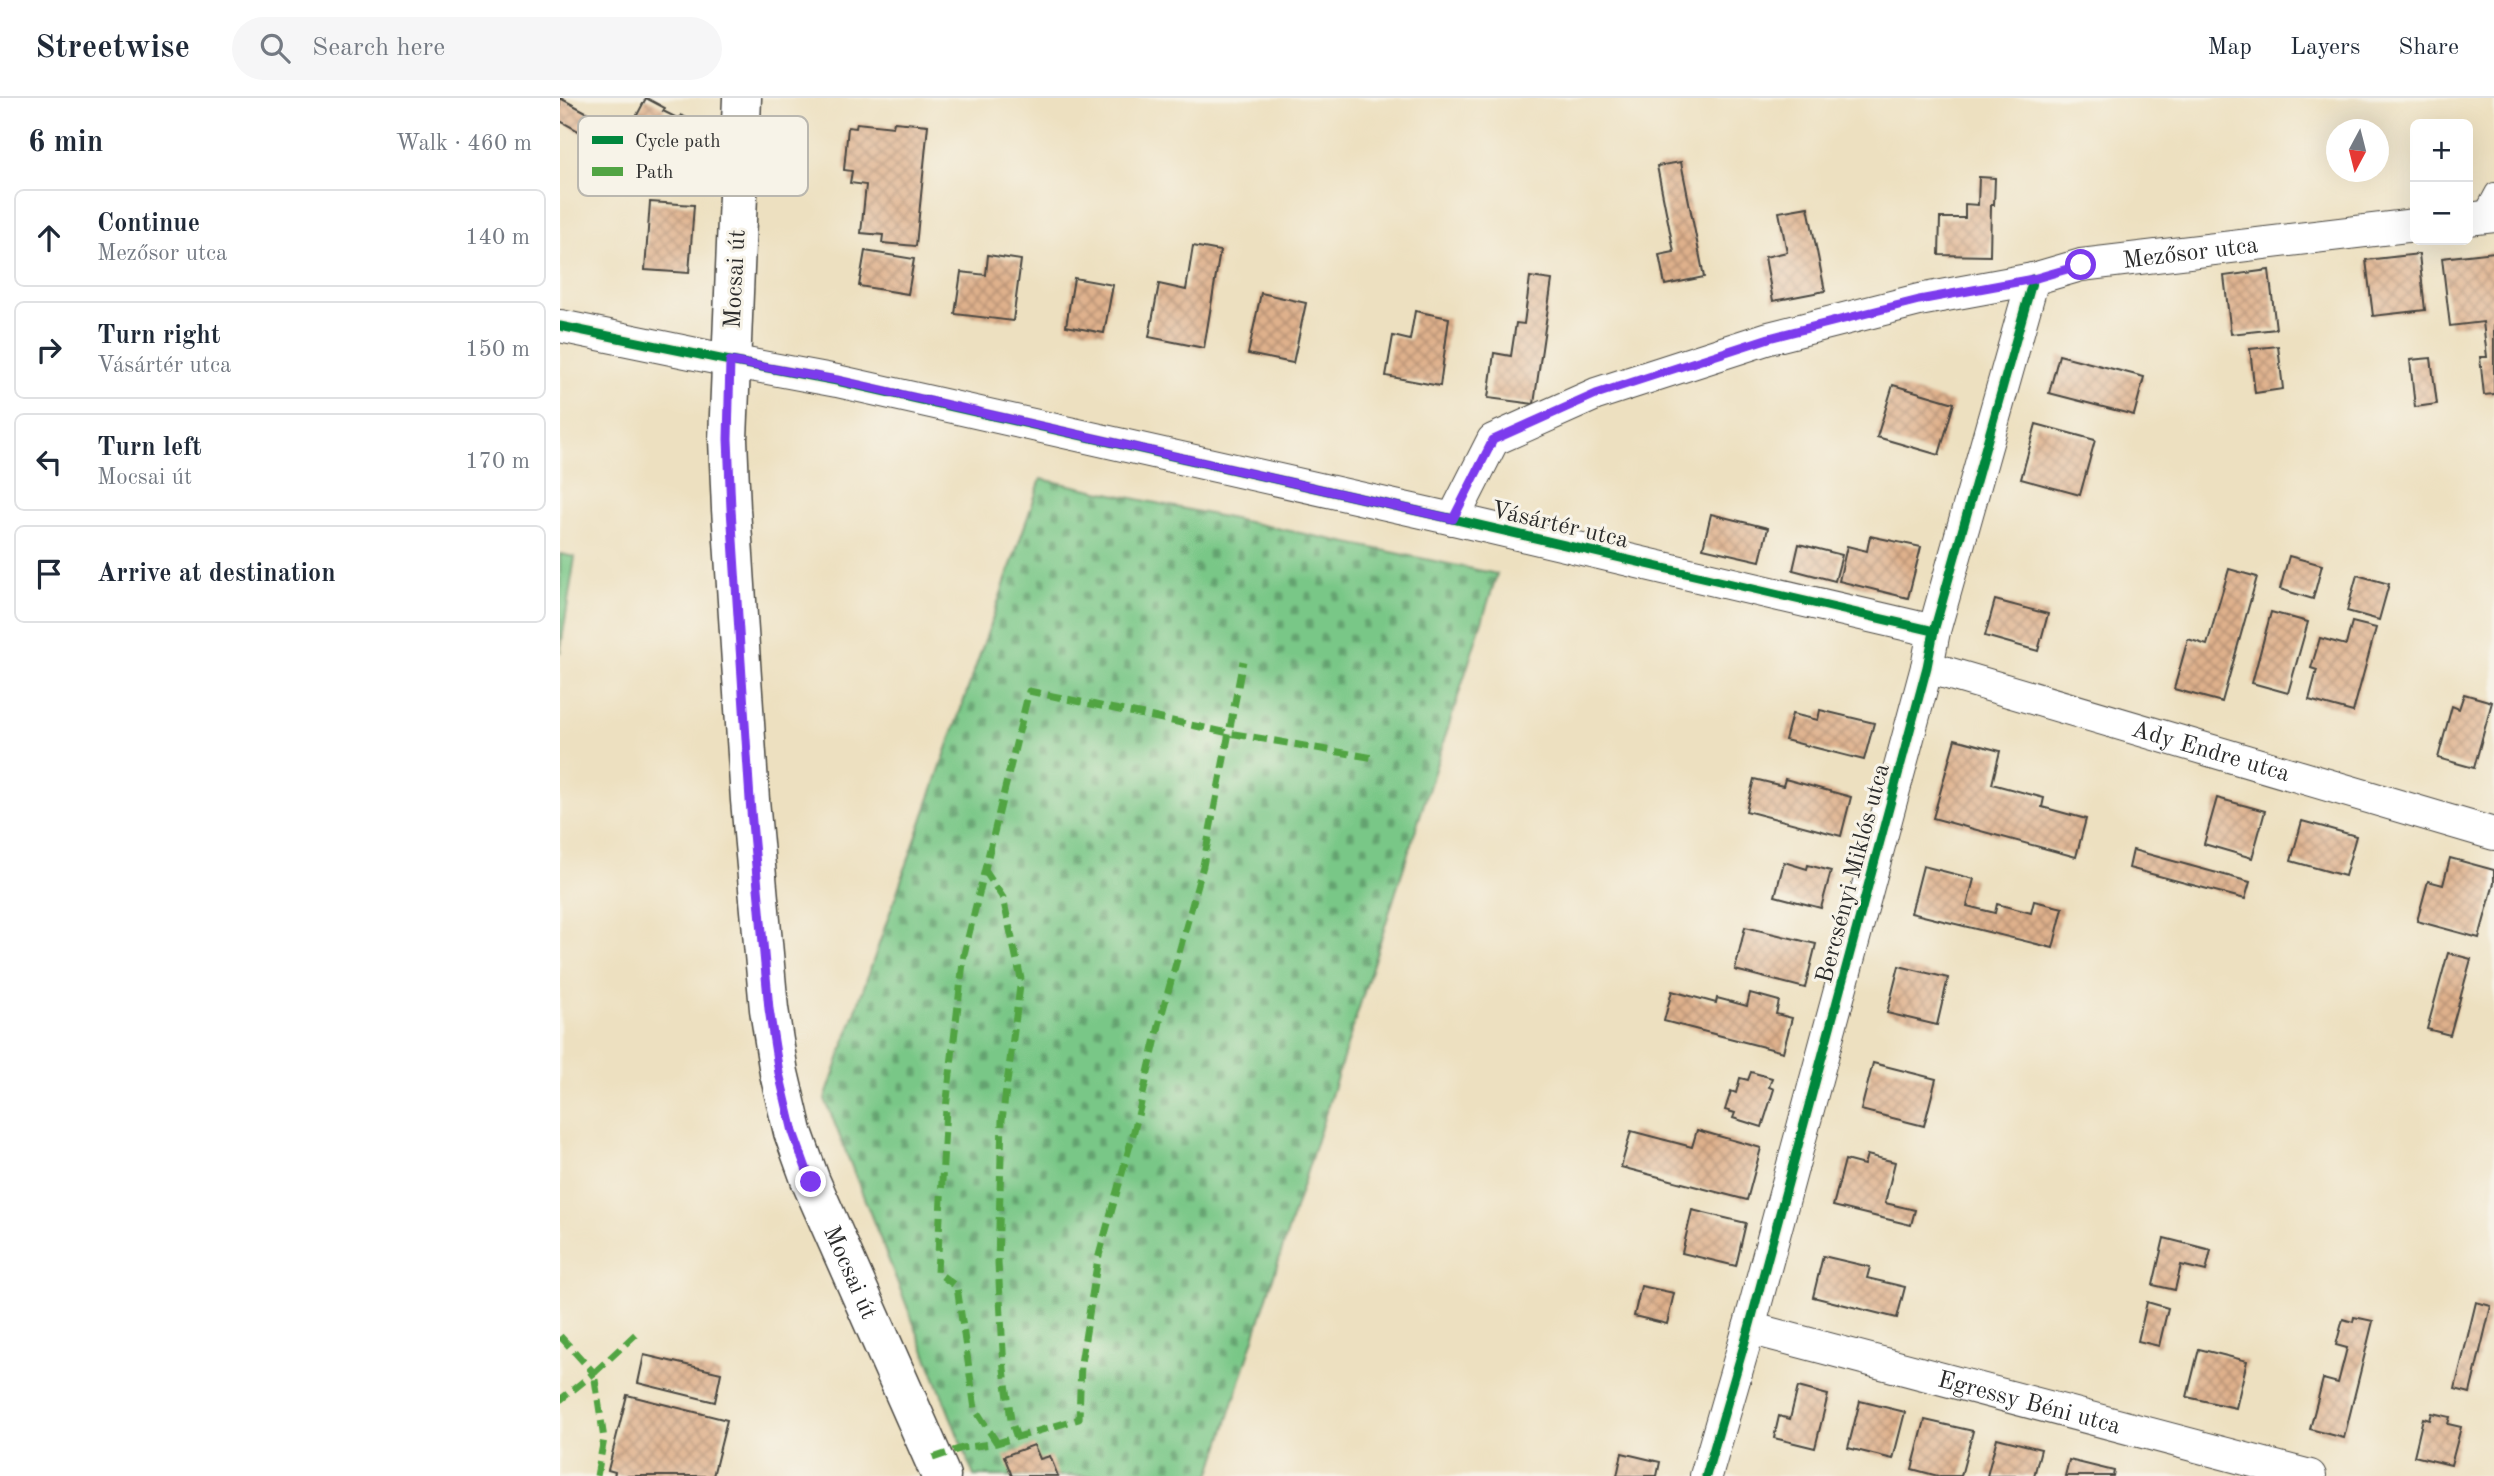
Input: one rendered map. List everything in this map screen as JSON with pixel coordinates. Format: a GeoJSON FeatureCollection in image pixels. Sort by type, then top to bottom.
{"type":"FeatureCollection","features":[{"type":"Feature","properties":{"kind":"main road","name":"Mocsai út"},"geometry":{"type":"LineString","coordinates":[[741,116],[742,98]]}},
{"type":"Feature","properties":{"kind":"main road","name":"Mocsai út"},"geometry":{"type":"LineString","coordinates":[[738,196],[728,439],[750,800],[769,1009],[779,1073],[793,1132],[811,1182],[941,1476]]}},
{"type":"Feature","properties":{"kind":"street","name":"Mezősor utca"},"geometry":{"type":"LineString","coordinates":[[1453,519],[1493,440],[1596,394],[1769,338],[1919,300],[2033,279],[2081,265],[2410,226]]}},
{"type":"Feature","properties":{"kind":"street","name":"Bercsényi Miklós utca"},"geometry":{"type":"LineString","coordinates":[[1706,1476],[1749,1328],[1927,667],[1934,631],[2033,279]]}},
{"type":"Feature","properties":{"kind":"street","name":"Vásártér utca"},"geometry":{"type":"LineString","coordinates":[[560,326],[837,380],[1934,631]]}},
{"type":"Feature","properties":{"kind":"street","name":"Ady Endre utca"},"geometry":{"type":"LineString","coordinates":[[1927,667],[2494,834]]}},
{"type":"Feature","properties":{"kind":"street","name":"Egressy Béni utca"},"geometry":{"type":"LineString","coordinates":[[1749,1328],[2310,1476]]}},
{"type":"Feature","properties":{"kind":"green space"},"geometry":{"type":"Polygon","coordinates":[[[1041,479],[1497,574],[1210,1476],[974,1476],[825,1099],[1041,479]]]}},
{"type":"Feature","properties":{"kind":"green space"},"geometry":{"type":"Polygon","coordinates":[[[560,554],[575,557],[560,653],[560,554]]]}},
{"type":"Feature","properties":{"kind":"building"},"geometry":{"type":"Polygon","coordinates":[[[560,98],[594,116],[578,116],[578,131],[560,121],[560,98]]]}},
{"type":"Feature","properties":{"kind":"building"},"geometry":{"type":"Polygon","coordinates":[[[646,98],[665,108],[663,111],[673,116],[637,116],[646,98]]]}},
{"type":"Feature","properties":{"kind":"building"},"geometry":{"type":"Polygon","coordinates":[[[894,122],[928,125],[916,246],[882,243],[883,235],[861,233],[866,185],[850,183],[852,171],[844,170],[848,127],[856,128],[857,123],[893,127],[894,122]]]}},
{"type":"Feature","properties":{"kind":"building"},"geometry":{"type":"Polygon","coordinates":[[[1681,162],[1704,277],[1665,285],[1659,255],[1674,252],[1657,166],[1681,162]]]}},
{"type":"Feature","properties":{"kind":"building"},"geometry":{"type":"Polygon","coordinates":[[[1979,177],[1995,178],[1994,205],[1991,205],[1990,256],[1939,255],[1940,218],[1965,218],[1965,204],[1978,205],[1979,177]]]}},
{"type":"Feature","properties":{"kind":"building"},"geometry":{"type":"Polygon","coordinates":[[[650,202],[694,205],[689,273],[645,270],[650,202]]]}},
{"type":"Feature","properties":{"kind":"building"},"geometry":{"type":"Polygon","coordinates":[[[1808,207],[1825,291],[1773,301],[1765,257],[1787,252],[1779,212],[1808,207]]]}},
{"type":"Feature","properties":{"kind":"building"},"geometry":{"type":"Polygon","coordinates":[[[1193,246],[1220,251],[1204,348],[1149,337],[1159,284],[1186,290],[1193,246]]]}},
{"type":"Feature","properties":{"kind":"building"},"geometry":{"type":"Polygon","coordinates":[[[865,251],[914,259],[908,294],[859,286],[865,251]]]}},
{"type":"Feature","properties":{"kind":"building"},"geometry":{"type":"Polygon","coordinates":[[[2494,252],[2494,394],[2484,395],[2480,357],[2487,357],[2483,322],[2450,326],[2442,258],[2494,252]]]}},
{"type":"Feature","properties":{"kind":"building"},"geometry":{"type":"Polygon","coordinates":[[[2419,254],[2425,310],[2373,316],[2366,260],[2419,254]]]}},
{"type":"Feature","properties":{"kind":"building"},"geometry":{"type":"Polygon","coordinates":[[[988,255],[1021,260],[1013,321],[955,314],[961,272],[986,275],[988,255]]]}},
{"type":"Feature","properties":{"kind":"building"},"geometry":{"type":"Polygon","coordinates":[[[2269,270],[2276,329],[2231,334],[2224,276],[2269,270]]]}},
{"type":"Feature","properties":{"kind":"building"},"geometry":{"type":"Polygon","coordinates":[[[1530,277],[1552,280],[1534,404],[1488,398],[1494,353],[1511,356],[1516,323],[1524,324],[1530,277]]]}},
{"type":"Feature","properties":{"kind":"building"},"geometry":{"type":"Polygon","coordinates":[[[1074,278],[1113,285],[1104,333],[1066,326],[1074,278]]]}},
{"type":"Feature","properties":{"kind":"building"},"geometry":{"type":"Polygon","coordinates":[[[1261,293],[1306,303],[1293,363],[1248,354],[1261,293]]]}},
{"type":"Feature","properties":{"kind":"building"},"geometry":{"type":"Polygon","coordinates":[[[1415,311],[1449,318],[1440,386],[1386,376],[1393,336],[1410,340],[1415,311]]]}},
{"type":"Feature","properties":{"kind":"building"},"geometry":{"type":"Polygon","coordinates":[[[2278,346],[2283,389],[2255,393],[2250,349],[2278,346]]]}},
{"type":"Feature","properties":{"kind":"building"},"geometry":{"type":"Polygon","coordinates":[[[2059,355],[2144,377],[2134,415],[2049,393],[2059,355]]]}},
{"type":"Feature","properties":{"kind":"building"},"geometry":{"type":"Polygon","coordinates":[[[2431,358],[2437,404],[2415,407],[2410,360],[2431,358]]]}},
{"type":"Feature","properties":{"kind":"building"},"geometry":{"type":"Polygon","coordinates":[[[1893,385],[1954,403],[1939,455],[1877,437],[1893,385]]]}},
{"type":"Feature","properties":{"kind":"building"},"geometry":{"type":"Polygon","coordinates":[[[2036,424],[2095,440],[2080,495],[2021,479],[2036,424]]]}},
{"type":"Feature","properties":{"kind":"building"},"geometry":{"type":"Polygon","coordinates":[[[1711,514],[1768,528],[1760,561],[1703,548],[1711,514]]]}},
{"type":"Feature","properties":{"kind":"building"},"geometry":{"type":"Polygon","coordinates":[[[1870,536],[1921,547],[1908,598],[1839,581],[1847,546],[1867,551],[1870,536]]]}},
{"type":"Feature","properties":{"kind":"building"},"geometry":{"type":"Polygon","coordinates":[[[1799,544],[1842,555],[1835,581],[1793,570],[1799,544]]]}},
{"type":"Feature","properties":{"kind":"building"},"geometry":{"type":"Polygon","coordinates":[[[2289,556],[2322,565],[2313,599],[2280,589],[2289,556]]]}},
{"type":"Feature","properties":{"kind":"building"},"geometry":{"type":"Polygon","coordinates":[[[2229,569],[2257,577],[2222,702],[2174,689],[2188,639],[2207,645],[2229,569]]]}},
{"type":"Feature","properties":{"kind":"building"},"geometry":{"type":"Polygon","coordinates":[[[2357,575],[2389,584],[2379,620],[2347,611],[2357,575]]]}},
{"type":"Feature","properties":{"kind":"building"},"geometry":{"type":"Polygon","coordinates":[[[1995,600],[2048,614],[2038,651],[1985,636],[1995,600]]]}},
{"type":"Feature","properties":{"kind":"building"},"geometry":{"type":"Polygon","coordinates":[[[2271,612],[2308,622],[2288,693],[2252,683],[2271,612]]]}},
{"type":"Feature","properties":{"kind":"building"},"geometry":{"type":"Polygon","coordinates":[[[2352,622],[2376,628],[2353,712],[2309,700],[2317,670],[2311,668],[2320,638],[2346,645],[2352,622]]]}},
{"type":"Feature","properties":{"kind":"building"},"geometry":{"type":"Polygon","coordinates":[[[2464,694],[2492,702],[2474,768],[2438,758],[2452,706],[2459,709],[2464,694]]]}},
{"type":"Feature","properties":{"kind":"building"},"geometry":{"type":"Polygon","coordinates":[[[1820,710],[1874,723],[1864,760],[1785,740],[1792,714],[1818,720],[1820,710]]]}},
{"type":"Feature","properties":{"kind":"building"},"geometry":{"type":"Polygon","coordinates":[[[1955,739],[2000,751],[1992,784],[2044,798],[2042,807],[2086,819],[2076,857],[1933,818],[1955,739]]]}},
{"type":"Feature","properties":{"kind":"building"},"geometry":{"type":"Polygon","coordinates":[[[1754,779],[1783,786],[1785,779],[1851,797],[1841,836],[1746,811],[1754,779]]]}},
{"type":"Feature","properties":{"kind":"building"},"geometry":{"type":"Polygon","coordinates":[[[2217,798],[2265,811],[2252,858],[2204,844],[2217,798]]]}},
{"type":"Feature","properties":{"kind":"building"},"geometry":{"type":"Polygon","coordinates":[[[2302,821],[2356,836],[2345,876],[2291,861],[2302,821]]]}},
{"type":"Feature","properties":{"kind":"building"},"geometry":{"type":"Polygon","coordinates":[[[2133,850],[2250,882],[2245,899],[2129,868],[2133,850]]]}},
{"type":"Feature","properties":{"kind":"building"},"geometry":{"type":"Polygon","coordinates":[[[2450,858],[2494,870],[2494,883],[2479,938],[2417,921],[2428,881],[2443,885],[2450,858]]]}},
{"type":"Feature","properties":{"kind":"building"},"geometry":{"type":"Polygon","coordinates":[[[1784,862],[1807,869],[1808,865],[1831,871],[1821,908],[1775,896],[1784,862]]]}},
{"type":"Feature","properties":{"kind":"building"},"geometry":{"type":"Polygon","coordinates":[[[1923,866],[1974,879],[1967,906],[1995,913],[1997,904],[2031,913],[2034,901],[2063,908],[2053,948],[1911,913],[1923,866]]]}},
{"type":"Feature","properties":{"kind":"building"},"geometry":{"type":"Polygon","coordinates":[[[1745,927],[1816,944],[1805,988],[1735,970],[1745,927]]]}},
{"type":"Feature","properties":{"kind":"building"},"geometry":{"type":"Polygon","coordinates":[[[2448,953],[2471,959],[2450,1035],[2427,1029],[2448,953]]]}},
{"type":"Feature","properties":{"kind":"building"},"geometry":{"type":"Polygon","coordinates":[[[1899,966],[1948,978],[1937,1025],[1887,1013],[1899,966]]]}},
{"type":"Feature","properties":{"kind":"building"},"geometry":{"type":"Polygon","coordinates":[[[1672,991],[1716,1003],[1717,998],[1747,1006],[1750,993],[1779,1001],[1776,1014],[1792,1018],[1783,1052],[1664,1021],[1672,991]]]}},
{"type":"Feature","properties":{"kind":"building"},"geometry":{"type":"Polygon","coordinates":[[[1873,1063],[1936,1079],[1924,1126],[1861,1110],[1873,1063]]]}},
{"type":"Feature","properties":{"kind":"building"},"geometry":{"type":"Polygon","coordinates":[[[1751,1072],[1772,1078],[1769,1087],[1774,1089],[1762,1127],[1733,1118],[1735,1113],[1725,1110],[1731,1091],[1736,1093],[1740,1078],[1748,1080],[1751,1072]]]}},
{"type":"Feature","properties":{"kind":"building"},"geometry":{"type":"Polygon","coordinates":[[[1697,1130],[1761,1148],[1747,1200],[1621,1167],[1631,1131],[1692,1147],[1697,1130]]]}},
{"type":"Feature","properties":{"kind":"building"},"geometry":{"type":"Polygon","coordinates":[[[1867,1155],[1895,1162],[1885,1203],[1915,1210],[1911,1225],[1833,1206],[1845,1160],[1864,1165],[1867,1155]]]}},
{"type":"Feature","properties":{"kind":"building"},"geometry":{"type":"Polygon","coordinates":[[[1692,1210],[1746,1223],[1736,1266],[1682,1253],[1692,1210]]]}},
{"type":"Feature","properties":{"kind":"building"},"geometry":{"type":"Polygon","coordinates":[[[2164,1238],[2211,1250],[2206,1271],[2181,1265],[2175,1290],[2153,1285],[2164,1238]]]}},
{"type":"Feature","properties":{"kind":"building"},"geometry":{"type":"Polygon","coordinates":[[[1823,1256],[1870,1267],[1867,1278],[1905,1287],[1897,1318],[1813,1297],[1823,1256]]]}},
{"type":"Feature","properties":{"kind":"building"},"geometry":{"type":"Polygon","coordinates":[[[1641,1286],[1674,1293],[1667,1324],[1634,1316],[1641,1286]]]}},
{"type":"Feature","properties":{"kind":"building"},"geometry":{"type":"Polygon","coordinates":[[[2147,1302],[2168,1308],[2159,1346],[2138,1341],[2147,1302]]]}},
{"type":"Feature","properties":{"kind":"building"},"geometry":{"type":"Polygon","coordinates":[[[2476,1302],[2491,1306],[2470,1393],[2455,1389],[2476,1302]]]}},
{"type":"Feature","properties":{"kind":"building"},"geometry":{"type":"Polygon","coordinates":[[[2354,1317],[2373,1321],[2344,1438],[2310,1429],[2323,1379],[2338,1383],[2347,1348],[2336,1345],[2343,1319],[2353,1322],[2354,1317]]]}},
{"type":"Feature","properties":{"kind":"building"},"geometry":{"type":"Polygon","coordinates":[[[2199,1349],[2247,1361],[2236,1408],[2187,1397],[2199,1349]]]}},
{"type":"Feature","properties":{"kind":"building"},"geometry":{"type":"Polygon","coordinates":[[[644,1355],[721,1373],[715,1402],[638,1383],[644,1355]]]}},
{"type":"Feature","properties":{"kind":"building"},"geometry":{"type":"Polygon","coordinates":[[[1798,1387],[1828,1395],[1815,1448],[1774,1438],[1779,1416],[1790,1419],[1798,1387]]]}},
{"type":"Feature","properties":{"kind":"building"},"geometry":{"type":"Polygon","coordinates":[[[627,1395],[727,1420],[713,1476],[614,1476],[615,1472],[608,1470],[627,1395]]]}},
{"type":"Feature","properties":{"kind":"building"},"geometry":{"type":"Polygon","coordinates":[[[1860,1401],[1905,1412],[1893,1459],[1848,1448],[1860,1401]]]}},
{"type":"Feature","properties":{"kind":"building"},"geometry":{"type":"Polygon","coordinates":[[[2432,1413],[2450,1417],[2448,1424],[2461,1427],[2451,1465],[2414,1456],[2423,1418],[2430,1420],[2432,1413]]]}},
{"type":"Feature","properties":{"kind":"building"},"geometry":{"type":"Polygon","coordinates":[[[1925,1420],[1973,1431],[1961,1476],[1938,1476],[1912,1469],[1925,1420]]]}},
{"type":"Feature","properties":{"kind":"building"},"geometry":{"type":"Polygon","coordinates":[[[1997,1438],[2041,1449],[2034,1476],[1987,1476],[1997,1438]]]}},
{"type":"Feature","properties":{"kind":"building"},"geometry":{"type":"Polygon","coordinates":[[[1034,1445],[1040,1459],[1050,1456],[1058,1476],[1012,1476],[1004,1456],[1034,1445]]]}},
{"type":"Feature","properties":{"kind":"building"},"geometry":{"type":"Polygon","coordinates":[[[1622,1453],[1660,1462],[1657,1476],[1617,1476],[1622,1453]]]}},
{"type":"Feature","properties":{"kind":"building"},"geometry":{"type":"Polygon","coordinates":[[[2069,1460],[2114,1471],[2113,1476],[2065,1476],[2069,1460]]]}},
{"type":"Feature","properties":{"kind":"marked path"},"geometry":{"type":"LineString","coordinates":[[933,1458],[962,1448],[997,1443],[1079,1419],[1081,1363],[1098,1259],[1203,866],[1243,661]]}},
{"type":"Feature","properties":{"kind":"marked path"},"geometry":{"type":"LineString","coordinates":[[997,1443],[975,1409],[957,1287],[937,1272],[946,1108],[964,954],[1029,691],[1229,733],[1374,758]]}},
{"type":"Feature","properties":{"kind":"marked path"},"geometry":{"type":"LineString","coordinates":[[984,869],[1003,898],[1021,979],[1002,1120],[998,1263],[1004,1369],[1011,1420],[1017,1438]]}},
{"type":"Feature","properties":{"kind":"marked path"},"geometry":{"type":"LineString","coordinates":[[597,1476],[604,1439],[594,1373],[638,1332]]}},
{"type":"Feature","properties":{"kind":"marked path"},"geometry":{"type":"LineString","coordinates":[[560,1336],[594,1373],[560,1400]]}},
{"type":"Feature","properties":{"kind":"cycle path"},"geometry":{"type":"LineString","coordinates":[[1706,1476],[1749,1328],[1927,667],[1934,631],[2033,279]]}},
{"type":"Feature","properties":{"kind":"cycle path"},"geometry":{"type":"LineString","coordinates":[[560,326],[837,381],[1453,519],[1934,631]]}},
{"type":"Feature","properties":{"kind":"route"},"geometry":{"type":"LineString","coordinates":[[811,1182],[793,1132],[779,1073],[769,1009],[750,800],[731,509],[728,439],[730,361],[837,380],[1453,519],[1493,440],[1596,394],[1769,338],[1919,300],[2033,279],[2081,265]]}}]}
